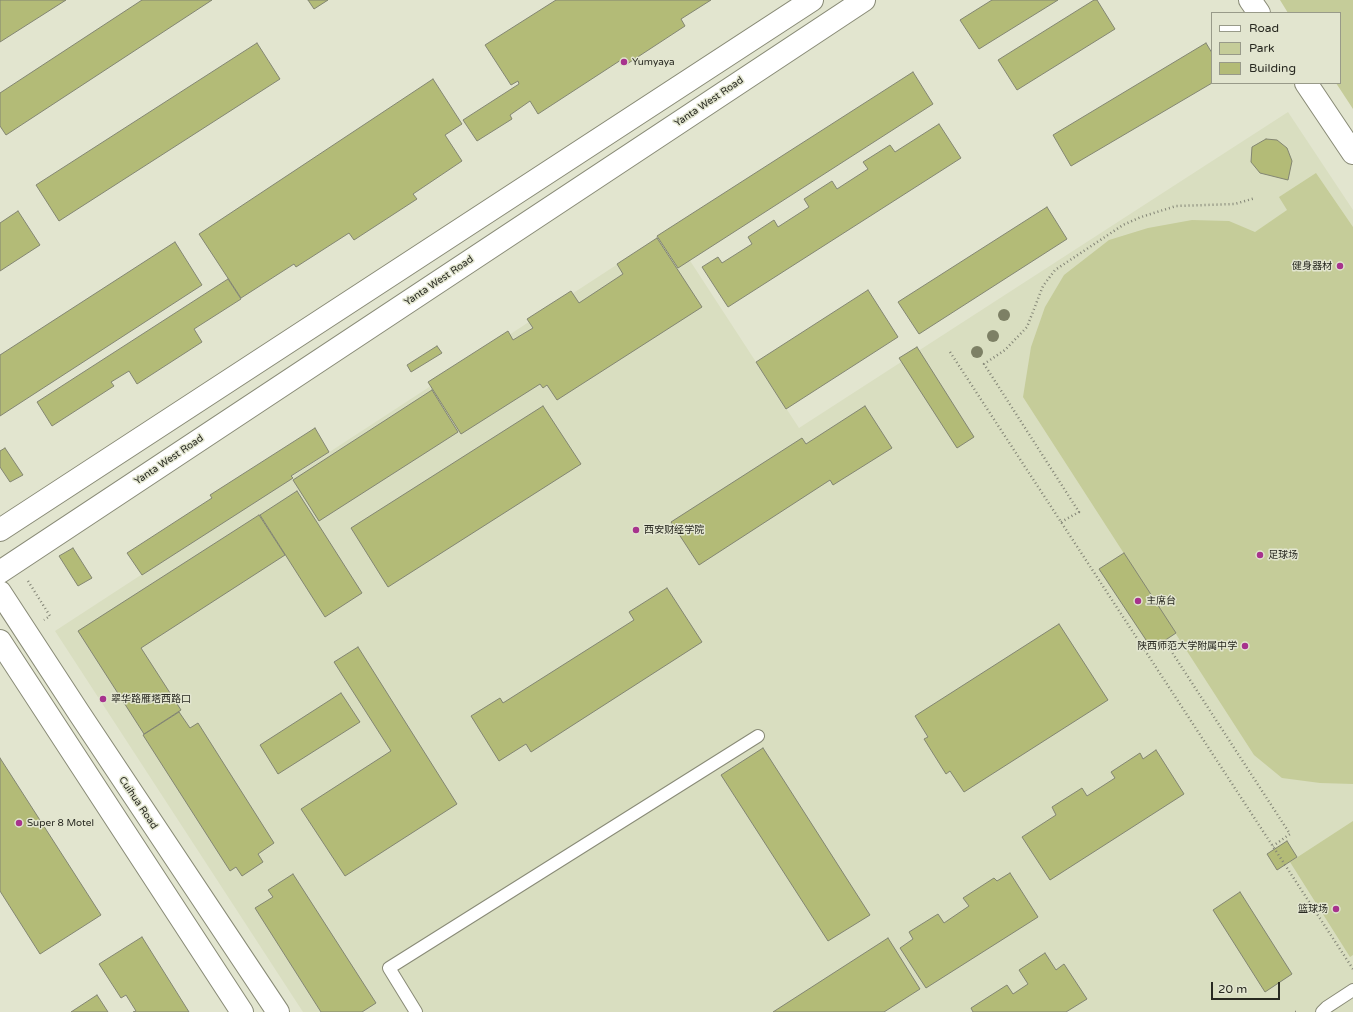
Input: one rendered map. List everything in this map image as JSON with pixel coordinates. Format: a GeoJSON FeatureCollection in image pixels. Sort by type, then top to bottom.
{"type":"FeatureCollection","features":[{"type":"Feature","properties":{"kind":"street"},"geometry":{"type":"LineString","coordinates":[[0,530],[812,0]]}},
{"type":"Feature","properties":{"kind":"street","name":"Yanta West Road"},"geometry":{"type":"LineString","coordinates":[[0,572],[864,0]]}},
{"type":"Feature","properties":{"kind":"street"},"geometry":{"type":"LineString","coordinates":[[1250,0],[1258,12]]}},
{"type":"Feature","properties":{"kind":"street"},"geometry":{"type":"LineString","coordinates":[[1307,84],[1353,153]]}},
{"type":"Feature","properties":{"kind":"street","name":"Cuihua Road"},"geometry":{"type":"LineString","coordinates":[[0,592],[278,1012]]}},
{"type":"Feature","properties":{"kind":"street"},"geometry":{"type":"LineString","coordinates":[[0,641],[242,1012]]}},
{"type":"Feature","properties":{"kind":"lane"},"geometry":{"type":"LineString","coordinates":[[416,1012],[389,968],[758,736]]}},
{"type":"Feature","properties":{"kind":"lane"},"geometry":{"type":"LineString","coordinates":[[1322,1012],[1353,990]]}},
{"type":"Feature","properties":{"kind":"path"},"geometry":{"type":"LineString","coordinates":[[1061,522],[1079,512],[984,364],[1005,350],[1027,327],[1043,286],[1055,270],[1123,225],[1141,217],[1176,206],[1235,204],[1255,198]]}},
{"type":"Feature","properties":{"kind":"path"},"geometry":{"type":"LineString","coordinates":[[950,352],[1353,969]]}},
{"type":"Feature","properties":{"kind":"path"},"geometry":{"type":"LineString","coordinates":[[1166,643],[1290,834],[1273,846]]}},
{"type":"Feature","properties":{"kind":"shaded area","name":"西安财经学院"},"geometry":{"type":"Polygon","coordinates":[[[1288,112],[1353,210],[1353,1012],[303,1012],[55,631],[670,230],[799,428],[1288,112]]]}},
{"type":"Feature","properties":{"kind":"green space"},"geometry":{"type":"Polygon","coordinates":[[[1280,0],[1353,0],[1353,109],[1337,84],[1341,84],[1341,12],[1287,12],[1280,0]]]}},
{"type":"Feature","properties":{"kind":"green space","name":"陕西师范大学附属中学"},"geometry":{"type":"Polygon","coordinates":[[[1316,173],[1353,227],[1353,784],[1320,783],[1282,778],[1254,755],[1023,397],[1031,347],[1045,307],[1064,275],[1109,240],[1148,228],[1192,220],[1229,221],[1255,232],[1287,210],[1279,197],[1316,173]]]}},
{"type":"Feature","properties":{"kind":"green space","name":"篮球场"},"geometry":{"type":"Polygon","coordinates":[[[1353,821],[1353,955],[1350,957],[1290,862],[1353,821]]]}},
{"type":"Feature","properties":{"kind":"building"},"geometry":{"type":"Polygon","coordinates":[[[0,0],[66,0],[0,42],[0,0]]]}},
{"type":"Feature","properties":{"kind":"building"},"geometry":{"type":"Polygon","coordinates":[[[142,0],[212,0],[6,135],[0,126],[0,93],[142,0]]]}},
{"type":"Feature","properties":{"kind":"building"},"geometry":{"type":"Polygon","coordinates":[[[308,0],[328,0],[314,9],[308,0]]]}},
{"type":"Feature","properties":{"kind":"building"},"geometry":{"type":"Polygon","coordinates":[[[556,0],[711,0],[681,19],[685,26],[627,64],[624,58],[538,114],[530,101],[510,115],[512,119],[477,141],[463,120],[519,84],[518,81],[511,85],[485,45],[556,0]]]}},
{"type":"Feature","properties":{"kind":"building"},"geometry":{"type":"Polygon","coordinates":[[[992,0],[1058,0],[979,49],[960,20],[992,0]]]}},
{"type":"Feature","properties":{"kind":"building"},"geometry":{"type":"Polygon","coordinates":[[[1094,0],[1097,0],[1115,29],[1017,90],[998,60],[1094,0]]]}},
{"type":"Feature","properties":{"kind":"building"},"geometry":{"type":"Polygon","coordinates":[[[257,43],[280,79],[59,221],[36,185],[257,43]]]}},
{"type":"Feature","properties":{"kind":"building"},"geometry":{"type":"Polygon","coordinates":[[[1206,43],[1211,51],[1211,84],[1071,166],[1053,135],[1206,43]]]}},
{"type":"Feature","properties":{"kind":"building"},"geometry":{"type":"Polygon","coordinates":[[[913,72],[933,104],[678,268],[657,236],[913,72]]]}},
{"type":"Feature","properties":{"kind":"building"},"geometry":{"type":"Polygon","coordinates":[[[433,79],[462,124],[445,135],[462,161],[413,194],[417,199],[354,240],[349,233],[296,267],[294,264],[241,298],[199,234],[433,79]]]}},
{"type":"Feature","properties":{"kind":"building"},"geometry":{"type":"Polygon","coordinates":[[[939,124],[961,158],[728,307],[702,267],[718,257],[722,263],[752,244],[748,237],[774,220],[778,227],[809,207],[804,199],[832,181],[837,189],[868,169],[863,162],[890,145],[895,152],[939,124]]]}},
{"type":"Feature","properties":{"kind":"building"},"geometry":{"type":"Polygon","coordinates":[[[1266,139],[1277,140],[1287,148],[1292,161],[1288,180],[1260,173],[1251,162],[1252,147],[1266,139]]]}},
{"type":"Feature","properties":{"kind":"building"},"geometry":{"type":"Polygon","coordinates":[[[1047,207],[1067,239],[919,334],[898,302],[1047,207]]]}},
{"type":"Feature","properties":{"kind":"building"},"geometry":{"type":"Polygon","coordinates":[[[18,211],[40,245],[0,271],[0,223],[18,211]]]}},
{"type":"Feature","properties":{"kind":"building"},"geometry":{"type":"Polygon","coordinates":[[[657,238],[702,307],[557,400],[547,385],[543,388],[540,384],[461,434],[428,382],[508,331],[513,340],[533,328],[527,319],[571,291],[579,303],[623,274],[617,264],[657,238]]]}},
{"type":"Feature","properties":{"kind":"building"},"geometry":{"type":"Polygon","coordinates":[[[175,242],[202,285],[0,416],[0,355],[175,242]]]}},
{"type":"Feature","properties":{"kind":"building"},"geometry":{"type":"Polygon","coordinates":[[[228,279],[241,299],[194,329],[202,342],[137,384],[129,371],[111,382],[114,386],[52,426],[37,402],[228,279]]]}},
{"type":"Feature","properties":{"kind":"building"},"geometry":{"type":"Polygon","coordinates":[[[868,290],[898,337],[786,409],[756,362],[868,290]]]}},
{"type":"Feature","properties":{"kind":"building"},"geometry":{"type":"Polygon","coordinates":[[[437,346],[442,353],[411,372],[407,365],[437,346]]]}},
{"type":"Feature","properties":{"kind":"building"},"geometry":{"type":"Polygon","coordinates":[[[917,347],[974,437],[957,448],[899,358],[917,347]]]}},
{"type":"Feature","properties":{"kind":"building"},"geometry":{"type":"Polygon","coordinates":[[[432,390],[458,432],[319,521],[293,480],[432,390]]]}},
{"type":"Feature","properties":{"kind":"building"},"geometry":{"type":"Polygon","coordinates":[[[543,406],[581,464],[388,587],[351,528],[543,406]]]}},
{"type":"Feature","properties":{"kind":"building"},"geometry":{"type":"Polygon","coordinates":[[[865,406],[892,448],[833,485],[830,480],[699,565],[671,522],[802,438],[806,444],[865,406]]]}},
{"type":"Feature","properties":{"kind":"building"},"geometry":{"type":"Polygon","coordinates":[[[315,428],[329,452],[291,476],[293,478],[142,575],[127,553],[212,498],[210,495],[315,428]]]}},
{"type":"Feature","properties":{"kind":"building"},"geometry":{"type":"Polygon","coordinates":[[[5,448],[23,475],[10,482],[0,467],[0,451],[5,448]]]}},
{"type":"Feature","properties":{"kind":"building"},"geometry":{"type":"Polygon","coordinates":[[[297,491],[362,593],[325,617],[260,515],[297,491]]]}},
{"type":"Feature","properties":{"kind":"building"},"geometry":{"type":"Polygon","coordinates":[[[259,515],[285,555],[141,648],[181,710],[144,734],[78,631],[259,515]]]}},
{"type":"Feature","properties":{"kind":"building"},"geometry":{"type":"Polygon","coordinates":[[[73,548],[92,578],[78,586],[59,556],[73,548]]]}},
{"type":"Feature","properties":{"kind":"building","name":"主席台"},"geometry":{"type":"Polygon","coordinates":[[[1124,553],[1176,633],[1152,649],[1099,569],[1124,553]]]}},
{"type":"Feature","properties":{"kind":"building"},"geometry":{"type":"Polygon","coordinates":[[[667,588],[702,642],[531,752],[526,744],[499,761],[471,716],[500,698],[503,703],[634,620],[629,612],[667,588]]]}},
{"type":"Feature","properties":{"kind":"building"},"geometry":{"type":"Polygon","coordinates":[[[1059,624],[1108,700],[964,792],[950,771],[946,774],[924,739],[928,737],[915,716],[1059,624]]]}},
{"type":"Feature","properties":{"kind":"building"},"geometry":{"type":"Polygon","coordinates":[[[358,647],[457,804],[345,876],[301,809],[391,751],[334,662],[358,647]]]}},
{"type":"Feature","properties":{"kind":"building"},"geometry":{"type":"Polygon","coordinates":[[[341,693],[360,722],[278,774],[260,745],[341,693]]]}},
{"type":"Feature","properties":{"kind":"building"},"geometry":{"type":"Polygon","coordinates":[[[179,712],[190,728],[198,723],[274,843],[258,854],[263,862],[242,876],[236,867],[230,871],[143,735],[179,712]]]}},
{"type":"Feature","properties":{"kind":"building"},"geometry":{"type":"Polygon","coordinates":[[[763,748],[870,915],[828,941],[721,775],[763,748]]]}},
{"type":"Feature","properties":{"kind":"building"},"geometry":{"type":"Polygon","coordinates":[[[1156,750],[1184,794],[1050,880],[1022,837],[1056,815],[1052,807],[1082,788],[1087,796],[1115,778],[1111,772],[1140,753],[1143,759],[1156,750]]]}},
{"type":"Feature","properties":{"kind":"building"},"geometry":{"type":"Polygon","coordinates":[[[0,758],[101,915],[40,954],[0,891],[0,758]]]}},
{"type":"Feature","properties":{"kind":"building"},"geometry":{"type":"Polygon","coordinates":[[[1287,841],[1297,857],[1277,870],[1267,854],[1287,841]]]}},
{"type":"Feature","properties":{"kind":"building"},"geometry":{"type":"Polygon","coordinates":[[[1010,873],[1038,917],[926,988],[900,948],[913,939],[909,932],[938,914],[944,923],[969,906],[963,898],[994,878],[997,881],[1010,873]]]}},
{"type":"Feature","properties":{"kind":"building"},"geometry":{"type":"Polygon","coordinates":[[[293,874],[376,1003],[362,1012],[321,1012],[255,908],[273,897],[268,890],[293,874]]]}},
{"type":"Feature","properties":{"kind":"building"},"geometry":{"type":"Polygon","coordinates":[[[1240,892],[1292,974],[1265,992],[1213,910],[1240,892]]]}},
{"type":"Feature","properties":{"kind":"building"},"geometry":{"type":"Polygon","coordinates":[[[142,937],[189,1012],[133,1012],[136,1011],[126,995],[121,998],[99,964],[142,937]]]}},
{"type":"Feature","properties":{"kind":"building"},"geometry":{"type":"Polygon","coordinates":[[[888,938],[920,989],[884,1012],[773,1012],[888,938]]]}},
{"type":"Feature","properties":{"kind":"building"},"geometry":{"type":"Polygon","coordinates":[[[1045,953],[1056,970],[1064,964],[1087,999],[1066,1012],[973,1012],[971,1008],[1007,985],[1013,994],[1028,984],[1019,970],[1045,953]]]}},
{"type":"Feature","properties":{"kind":"building"},"geometry":{"type":"Polygon","coordinates":[[[97,995],[108,1012],[71,1012],[97,995]]]}},
{"type":"Feature","properties":{"kind":"place","name":"Yumyaya"},"geometry":{"type":"Point","coordinates":[624,62]}},
{"type":"Feature","properties":{"kind":"place","name":"健身器材"},"geometry":{"type":"Point","coordinates":[1340,266]}},
{"type":"Feature","properties":{"kind":"place","name":"西安财经学院"},"geometry":{"type":"Point","coordinates":[636,530]}},
{"type":"Feature","properties":{"kind":"place","name":"足球场"},"geometry":{"type":"Point","coordinates":[1260,555]}},
{"type":"Feature","properties":{"kind":"place","name":"主席台"},"geometry":{"type":"Point","coordinates":[1138,601]}},
{"type":"Feature","properties":{"kind":"place","name":"陕西师范大学附属中学"},"geometry":{"type":"Point","coordinates":[1245,646]}},
{"type":"Feature","properties":{"kind":"place","name":"翠华路雁塔西路口"},"geometry":{"type":"Point","coordinates":[103,699]}},
{"type":"Feature","properties":{"kind":"place","name":"Super 8 Motel"},"geometry":{"type":"Point","coordinates":[19,823]}},
{"type":"Feature","properties":{"kind":"place","name":"篮球场"},"geometry":{"type":"Point","coordinates":[1336,909]}}]}
